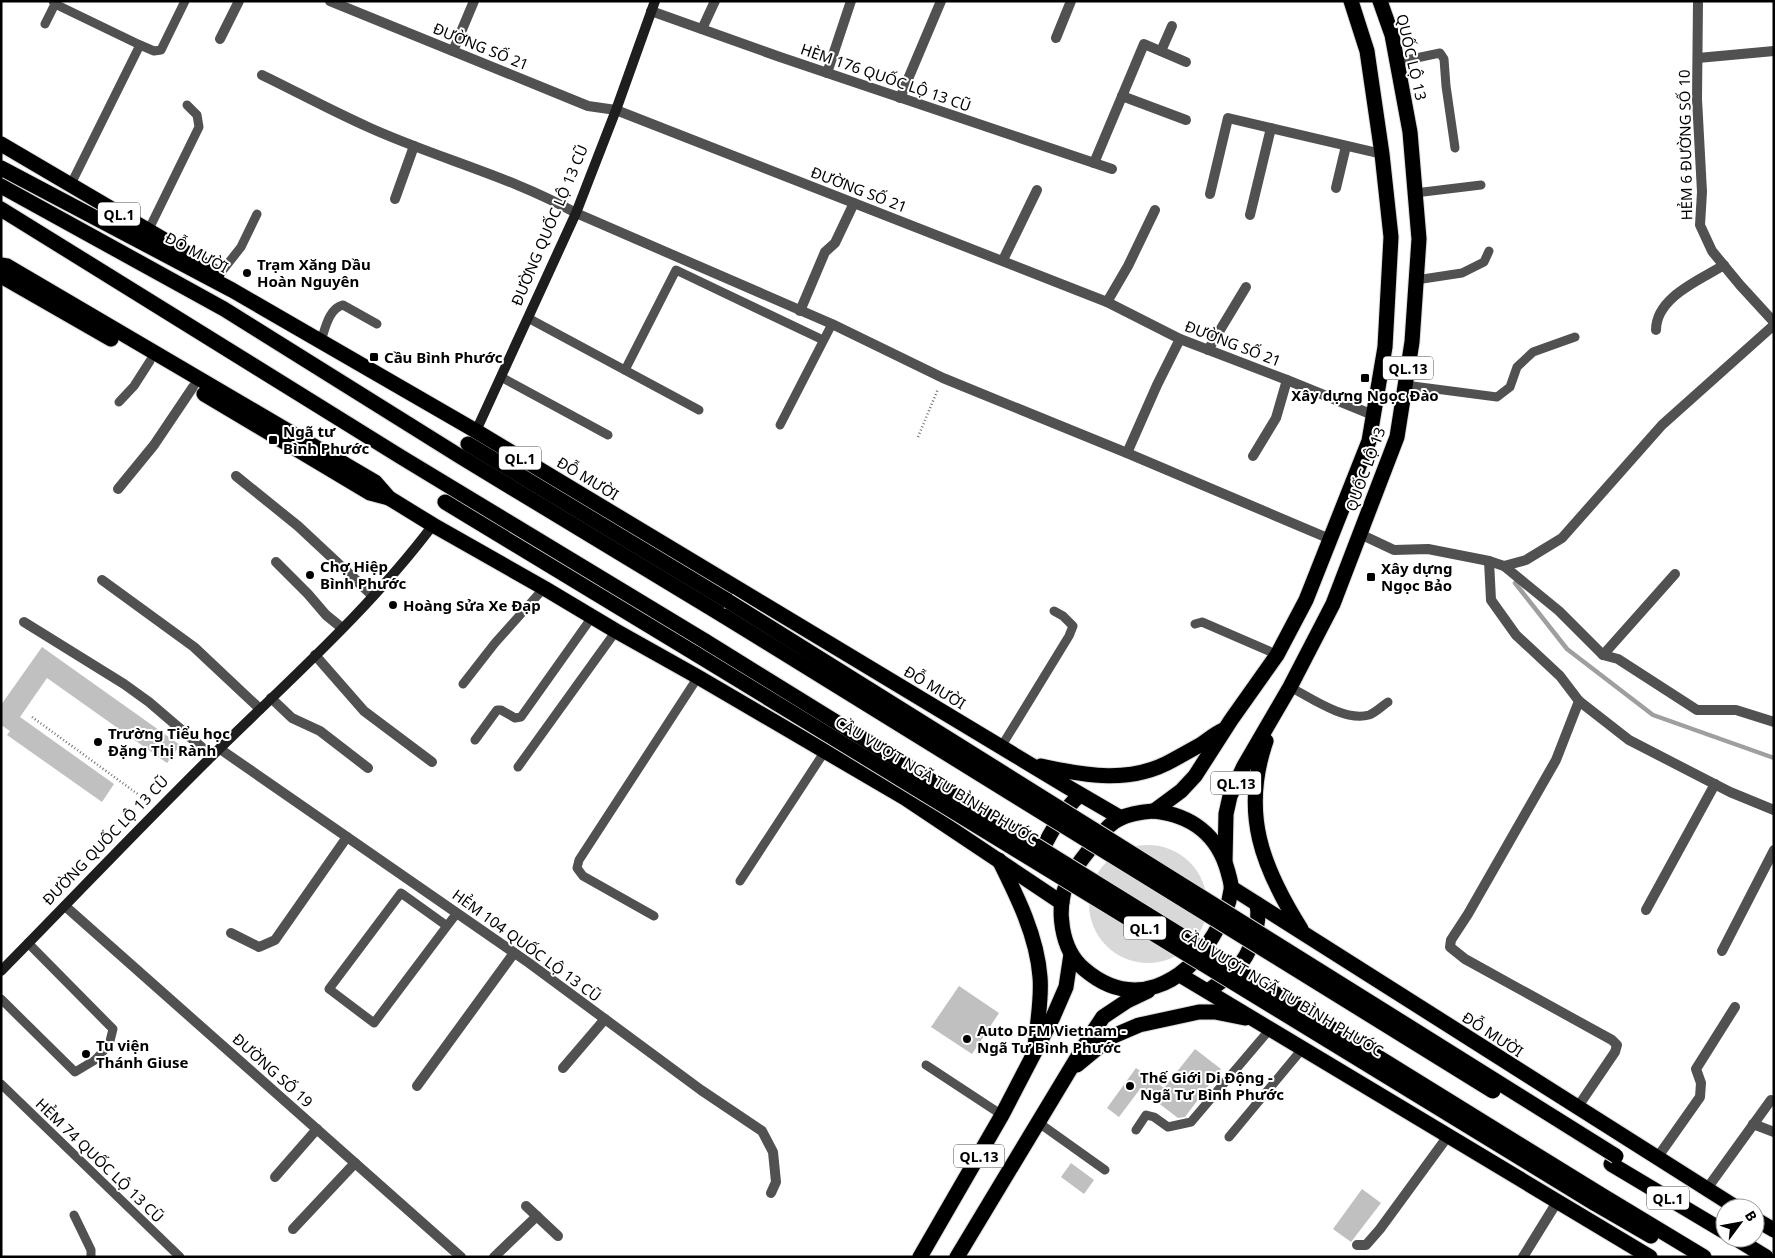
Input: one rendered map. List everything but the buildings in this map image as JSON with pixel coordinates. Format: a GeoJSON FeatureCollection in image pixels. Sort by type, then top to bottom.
{"type":"FeatureCollection","features":[{"type":"Feature","properties":{"kind":"highway","name":"QUỐC LỘ 13"},"geometry":{"type":"LineString","coordinates":[[1218,737],[1277,656],[1306,600],[1369,440],[1385,347],[1392,237],[1367,51],[1351,1]]}},
{"type":"Feature","properties":{"kind":"highway","name":"QUỐC LỘ 13"},"geometry":{"type":"LineString","coordinates":[[1225,862],[1227,805],[1244,766],[1290,688],[1333,604],[1397,437],[1412,342],[1419,239],[1410,132],[1392,35],[1380,1]]}},
{"type":"Feature","properties":{"kind":"highway","name":"QL.1"},"geometry":{"type":"LineString","coordinates":[[1,144],[190,254],[218,276],[232,290]]}},
{"type":"Feature","properties":{"kind":"highway","name":"ĐỖ MƯỜI"},"geometry":{"type":"LineString","coordinates":[[1,168],[232,290],[321,341],[476,431],[1121,818]]}},
{"type":"Feature","properties":{"kind":"highway","name":"QL.1"},"geometry":{"type":"LineString","coordinates":[[1,186],[224,309],[465,451]]}},
{"type":"Feature","properties":{"kind":"highway","name":"QL.1"},"geometry":{"type":"LineString","coordinates":[[1,209],[452,488]]}},
{"type":"Feature","properties":{"kind":"highway"},"geometry":{"type":"LineString","coordinates":[[1,265],[16,271],[375,482],[389,498],[432,525],[825,750],[905,798],[999,859],[1062,903]]}},
{"type":"Feature","properties":{"kind":"highway"},"geometry":{"type":"LineString","coordinates":[[1,276],[150,361],[370,493],[389,498]]}},
{"type":"Feature","properties":{"kind":"highway"},"geometry":{"type":"LineString","coordinates":[[224,309],[274,314]]}},
{"type":"Feature","properties":{"kind":"highway","name":"ĐƯỜNG QUỐC LỘ 13 CŨ"},"geometry":{"type":"LineString","coordinates":[[465,451],[476,431]]}},
{"type":"Feature","properties":{"kind":"highway","name":"CẦU VƯỢT NGÃ TƯ BÌNH PHƯỚC"},"geometry":{"type":"LineString","coordinates":[[465,451],[726,609],[1614,1160]]}},
{"type":"Feature","properties":{"kind":"highway","name":"ĐƯỜNG QUỐC LỘ 13 CŨ"},"geometry":{"type":"LineString","coordinates":[[432,525],[452,488]]}},
{"type":"Feature","properties":{"kind":"highway","name":"CẦU VƯỢT NGÃ TƯ BÌNH PHƯỚC"},"geometry":{"type":"LineString","coordinates":[[452,488],[705,641],[1596,1198]]}},
{"type":"Feature","properties":{"kind":"highway","name":"CẦU VƯỢT NGÃ TƯ BÌNH PHƯỚC"},"geometry":{"type":"LineString","coordinates":[[445,502],[1596,1198]]}},
{"type":"Feature","properties":{"kind":"highway","name":"QUỐC LỘ 13"},"geometry":{"type":"LineString","coordinates":[[1154,811],[1188,785],[1201,769],[1269,651],[1311,567],[1328,543]]}},
{"type":"Feature","properties":{"kind":"highway"},"geometry":{"type":"LineString","coordinates":[[1276,713],[1264,748],[1257,777],[1254,802],[1255,818],[1268,868],[1289,910],[1303,932]]}},
{"type":"Feature","properties":{"kind":"highway"},"geometry":{"type":"LineString","coordinates":[[1030,764],[1092,776],[1127,776],[1171,762],[1218,737]]}},
{"type":"Feature","properties":{"kind":"highway"},"geometry":{"type":"LineString","coordinates":[[1038,886],[1037,862],[1043,848],[1067,810],[1080,795]]}},
{"type":"Feature","properties":{"kind":"highway","name":"QL.13"},"geometry":{"type":"LineString","coordinates":[[956,1257],[1068,1072],[1103,1018],[1126,1001],[1156,987],[1180,974],[1205,950],[1219,926],[1232,888],[1225,862],[1213,841],[1199,827],[1183,817],[1154,811],[1142,812],[1121,818],[1109,826],[1082,860],[1068,882],[1062,903],[1063,930],[1072,954],[1092,976],[1105,984],[1117,988],[1156,987]]}},
{"type":"Feature","properties":{"kind":"highway"},"geometry":{"type":"LineString","coordinates":[[999,859],[1026,920],[1039,965],[1040,992],[1034,1053]]}},
{"type":"Feature","properties":{"kind":"highway","name":"ĐỖ MƯỜI"},"geometry":{"type":"LineString","coordinates":[[1232,888],[1720,1198]]}},
{"type":"Feature","properties":{"kind":"highway"},"geometry":{"type":"LineString","coordinates":[[1208,991],[1234,972],[1242,961],[1257,928],[1259,917],[1257,904]]}},
{"type":"Feature","properties":{"kind":"highway","name":"QL.13"},"geometry":{"type":"LineString","coordinates":[[920,1257],[1002,1115],[1034,1053],[1064,992],[1069,977],[1072,954]]}},
{"type":"Feature","properties":{"kind":"highway"},"geometry":{"type":"LineString","coordinates":[[1180,974],[1650,1257]]}},
{"type":"Feature","properties":{"kind":"highway"},"geometry":{"type":"LineString","coordinates":[[1068,1072],[1111,1037],[1138,1025],[1199,1012],[1226,1014],[1265,1025]]}},
{"type":"Feature","properties":{"kind":"highway","name":"QL.1"},"geometry":{"type":"LineString","coordinates":[[1614,1160],[1715,1216]]}},
{"type":"Feature","properties":{"kind":"highway","name":"QL.1"},"geometry":{"type":"LineString","coordinates":[[1614,1160],[1715,1226]]}},
{"type":"Feature","properties":{"kind":"highway","name":"QL.1"},"geometry":{"type":"LineString","coordinates":[[1596,1198],[1685,1257]]}},
{"type":"Feature","properties":{"kind":"highway","name":"QL.1"},"geometry":{"type":"LineString","coordinates":[[1596,1198],[1704,1257]]}},
{"type":"Feature","properties":{"kind":"highway"},"geometry":{"type":"LineString","coordinates":[[1751,1248],[1766,1257]]}},
{"type":"Feature","properties":{"kind":"street"},"geometry":{"type":"LineString","coordinates":[[220,39],[239,1]]}},
{"type":"Feature","properties":{"kind":"street","name":"ĐƯỜNG SỐ 21"},"geometry":{"type":"LineString","coordinates":[[330,1],[588,106],[616,110],[1003,260],[1107,302],[1180,339],[1287,380],[1373,416]]}},
{"type":"Feature","properties":{"kind":"street"},"geometry":{"type":"LineString","coordinates":[[453,51],[474,1]]}},
{"type":"Feature","properties":{"kind":"street"},"geometry":{"type":"LineString","coordinates":[[702,29],[715,1]]}},
{"type":"Feature","properties":{"kind":"street"},"geometry":{"type":"LineString","coordinates":[[827,73],[851,1]]}},
{"type":"Feature","properties":{"kind":"street"},"geometry":{"type":"LineString","coordinates":[[900,98],[941,1]]}},
{"type":"Feature","properties":{"kind":"street"},"geometry":{"type":"LineString","coordinates":[[1056,38],[1071,1]]}},
{"type":"Feature","properties":{"kind":"street","name":"HẺM 6 ĐƯỜNG SỐ 10"},"geometry":{"type":"LineString","coordinates":[[1698,1],[1697,99],[1702,192],[1700,225],[1712,252],[1774,324]]}},
{"type":"Feature","properties":{"kind":"street","name":"HÈM 176 QUỐC LỘ 13 CŨ"},"geometry":{"type":"LineString","coordinates":[[653,6],[702,29],[1112,169]]}},
{"type":"Feature","properties":{"kind":"street","name":"ĐƯỜNG QUỐC LỘ 13 CŨ"},"geometry":{"type":"LineString","coordinates":[[476,431],[576,213],[616,110],[653,6]]}},
{"type":"Feature","properties":{"kind":"street"},"geometry":{"type":"LineString","coordinates":[[1161,51],[1172,26]]}},
{"type":"Feature","properties":{"kind":"street"},"geometry":{"type":"LineString","coordinates":[[1094,163],[1144,44],[1186,62]]}},
{"type":"Feature","properties":{"kind":"street"},"geometry":{"type":"LineString","coordinates":[[1698,58],[1774,51]]}},
{"type":"Feature","properties":{"kind":"street"},"geometry":{"type":"LineString","coordinates":[[262,75],[368,128],[552,199],[576,213],[832,324],[943,378],[1127,453],[1328,543]]}},
{"type":"Feature","properties":{"kind":"street"},"geometry":{"type":"LineString","coordinates":[[1122,96],[1186,120]]}},
{"type":"Feature","properties":{"kind":"street"},"geometry":{"type":"LineString","coordinates":[[1210,194],[1228,118],[1382,154]]}},
{"type":"Feature","properties":{"kind":"street"},"geometry":{"type":"LineString","coordinates":[[1250,215],[1271,128]]}},
{"type":"Feature","properties":{"kind":"street"},"geometry":{"type":"LineString","coordinates":[[396,199],[414,146]]}},
{"type":"Feature","properties":{"kind":"street"},"geometry":{"type":"LineString","coordinates":[[1336,188],[1346,146]]}},
{"type":"Feature","properties":{"kind":"street"},"geometry":{"type":"LineString","coordinates":[[1003,260],[1037,190]]}},
{"type":"Feature","properties":{"kind":"street"},"geometry":{"type":"LineString","coordinates":[[800,310],[825,252],[835,243],[854,203]]}},
{"type":"Feature","properties":{"kind":"street"},"geometry":{"type":"LineString","coordinates":[[1107,302],[1128,266],[1155,210]]}},
{"type":"Feature","properties":{"kind":"street"},"geometry":{"type":"LineString","coordinates":[[1656,330],[1656,322],[1666,304],[1682,291],[1724,266]]}},
{"type":"Feature","properties":{"kind":"street"},"geometry":{"type":"LineString","coordinates":[[1208,350],[1246,287]]}},
{"type":"Feature","properties":{"kind":"street"},"geometry":{"type":"LineString","coordinates":[[1504,566],[1526,560],[1562,538],[1662,425],[1774,324]]}},
{"type":"Feature","properties":{"kind":"street"},"geometry":{"type":"LineString","coordinates":[[1127,453],[1156,386],[1180,339]]}},
{"type":"Feature","properties":{"kind":"street"},"geometry":{"type":"LineString","coordinates":[[1253,456],[1276,418],[1287,380]]}},
{"type":"Feature","properties":{"kind":"street"},"geometry":{"type":"LineString","coordinates":[[118,489],[154,445],[193,387]]}},
{"type":"Feature","properties":{"kind":"street"},"geometry":{"type":"LineString","coordinates":[[236,476],[298,526],[373,596]]}},
{"type":"Feature","properties":{"kind":"street","name":"ĐƯỜNG QUỐC LỘ 13 CŨ"},"geometry":{"type":"LineString","coordinates":[[1,971],[216,752],[373,596],[411,554],[432,525]]}},
{"type":"Feature","properties":{"kind":"street"},"geometry":{"type":"LineString","coordinates":[[1360,534],[1394,550],[1428,549],[1504,566],[1559,611],[1602,655],[1618,659],[1697,710],[1736,710],[1774,722]]}},
{"type":"Feature","properties":{"kind":"street"},"geometry":{"type":"LineString","coordinates":[[1488,561],[1491,600],[1516,635],[1560,676],[1579,701],[1629,740],[1715,784],[1774,810]]}},
{"type":"Feature","properties":{"kind":"street"},"geometry":{"type":"LineString","coordinates":[[276,562],[326,615],[342,628]]}},
{"type":"Feature","properties":{"kind":"street"},"geometry":{"type":"LineString","coordinates":[[1602,655],[1675,574]]}},
{"type":"Feature","properties":{"kind":"street"},"geometry":{"type":"LineString","coordinates":[[102,580],[194,647],[260,709]]}},
{"type":"Feature","properties":{"kind":"street","name":"HẺM 104 QUỐC LỘ 13 CŨ"},"geometry":{"type":"LineString","coordinates":[[24,622],[143,697],[216,752],[347,837],[514,953],[700,1090],[762,1131],[773,1152],[776,1182],[771,1193]]}},
{"type":"Feature","properties":{"kind":"street"},"geometry":{"type":"LineString","coordinates":[[315,655],[364,711],[432,762]]}},
{"type":"Feature","properties":{"kind":"street"},"geometry":{"type":"LineString","coordinates":[[271,698],[292,718],[320,731],[368,768]]}},
{"type":"Feature","properties":{"kind":"street"},"geometry":{"type":"LineString","coordinates":[[1577,1108],[1615,1052],[1616,1045],[1612,1040],[1586,1025],[1465,959],[1450,947],[1451,940],[1468,914],[1556,760],[1579,701]]}},
{"type":"Feature","properties":{"kind":"street"},"geometry":{"type":"LineString","coordinates":[[1646,910],[1715,784]]}},
{"type":"Feature","properties":{"kind":"street"},"geometry":{"type":"LineString","coordinates":[[231,933],[259,947],[275,940],[347,837]]}},
{"type":"Feature","properties":{"kind":"street"},"geometry":{"type":"LineString","coordinates":[[1722,951],[1774,850]]}},
{"type":"Feature","properties":{"kind":"street","name":"ĐƯỜNG SỐ 19"},"geometry":{"type":"LineString","coordinates":[[65,906],[461,1257]]}},
{"type":"Feature","properties":{"kind":"street"},"geometry":{"type":"LineString","coordinates":[[417,1086],[514,953]]}},
{"type":"Feature","properties":{"kind":"street"},"geometry":{"type":"LineString","coordinates":[[1657,1158],[1700,1097],[1701,1083],[1696,1069],[1735,1007]]}},
{"type":"Feature","properties":{"kind":"street"},"geometry":{"type":"LineString","coordinates":[[563,1068],[605,1020]]}},
{"type":"Feature","properties":{"kind":"street"},"geometry":{"type":"LineString","coordinates":[[1706,1190],[1771,1100]]}},
{"type":"Feature","properties":{"kind":"street"},"geometry":{"type":"LineString","coordinates":[[1754,1124],[1774,1132]]}},
{"type":"Feature","properties":{"kind":"street"},"geometry":{"type":"LineString","coordinates":[[275,1177],[316,1129]]}},
{"type":"Feature","properties":{"kind":"street"},"geometry":{"type":"LineString","coordinates":[[1357,1245],[1366,1245],[1380,1229],[1448,1136]]}},
{"type":"Feature","properties":{"kind":"street"},"geometry":{"type":"LineString","coordinates":[[293,1229],[355,1163]]}},
{"type":"Feature","properties":{"kind":"street"},"geometry":{"type":"LineString","coordinates":[[1523,1257],[1557,1202]]}},
{"type":"Feature","properties":{"kind":"street"},"geometry":{"type":"LineString","coordinates":[[526,1206],[558,1236]]}},
{"type":"Feature","properties":{"kind":"street"},"geometry":{"type":"LineString","coordinates":[[494,1257],[537,1216]]}},
{"type":"Feature","properties":{"kind":"lane"},"geometry":{"type":"LineString","coordinates":[[45,24],[54,3],[140,46],[154,51],[161,50],[185,1]]}},
{"type":"Feature","properties":{"kind":"lane"},"geometry":{"type":"LineString","coordinates":[[71,184],[140,46]]}},
{"type":"Feature","properties":{"kind":"lane"},"geometry":{"type":"LineString","coordinates":[[1397,62],[1440,53],[1444,59],[1446,86],[1456,148]]}},
{"type":"Feature","properties":{"kind":"lane"},"geometry":{"type":"LineString","coordinates":[[148,231],[199,127],[196,115],[188,105]]}},
{"type":"Feature","properties":{"kind":"lane"},"geometry":{"type":"LineString","coordinates":[[1415,193],[1481,184]]}},
{"type":"Feature","properties":{"kind":"lane"},"geometry":{"type":"LineString","coordinates":[[218,276],[241,247],[257,214]]}},
{"type":"Feature","properties":{"kind":"lane"},"geometry":{"type":"LineString","coordinates":[[1416,280],[1462,273],[1484,262],[1489,251]]}},
{"type":"Feature","properties":{"kind":"lane"},"geometry":{"type":"LineString","coordinates":[[625,370],[676,270],[823,340]]}},
{"type":"Feature","properties":{"kind":"lane"},"geometry":{"type":"LineString","coordinates":[[321,341],[333,311],[337,306],[343,305],[377,324]]}},
{"type":"Feature","properties":{"kind":"lane"},"geometry":{"type":"LineString","coordinates":[[528,318],[699,410]]}},
{"type":"Feature","properties":{"kind":"lane"},"geometry":{"type":"LineString","coordinates":[[780,425],[832,324]]}},
{"type":"Feature","properties":{"kind":"lane"},"geometry":{"type":"LineString","coordinates":[[1405,385],[1497,397],[1510,387],[1517,366],[1533,352],[1575,338]]}},
{"type":"Feature","properties":{"kind":"lane"},"geometry":{"type":"LineString","coordinates":[[119,402],[134,386],[150,361]]}},
{"type":"Feature","properties":{"kind":"lane"},"geometry":{"type":"LineString","coordinates":[[501,377],[608,436]]}},
{"type":"Feature","properties":{"kind":"lane"},"geometry":{"type":"LineString","coordinates":[[463,684],[495,643],[544,588]]}},
{"type":"Feature","properties":{"kind":"lane"},"geometry":{"type":"LineString","coordinates":[[1001,747],[1069,636],[1073,626],[1054,611]]}},
{"type":"Feature","properties":{"kind":"lane"},"geometry":{"type":"LineString","coordinates":[[475,740],[497,710],[501,710],[515,718],[521,717],[592,617]]}},
{"type":"Feature","properties":{"kind":"lane"},"geometry":{"type":"LineString","coordinates":[[1195,624],[1202,622],[1269,651]]}},
{"type":"Feature","properties":{"kind":"lane"},"geometry":{"type":"LineString","coordinates":[[518,767],[616,632]]}},
{"type":"Feature","properties":{"kind":"lane"},"geometry":{"type":"LineString","coordinates":[[654,916],[583,876],[577,868],[579,860],[698,677]]}},
{"type":"Feature","properties":{"kind":"lane"},"geometry":{"type":"LineString","coordinates":[[1290,688],[1338,712],[1356,717],[1371,715],[1388,702]]}},
{"type":"Feature","properties":{"kind":"lane"},"geometry":{"type":"LineString","coordinates":[[740,881],[825,750]]}},
{"type":"Feature","properties":{"kind":"lane"},"geometry":{"type":"LineString","coordinates":[[447,926],[401,893],[330,990],[374,1023],[457,913]]}},
{"type":"Feature","properties":{"kind":"lane"},"geometry":{"type":"LineString","coordinates":[[1,999],[75,1072],[95,1060],[109,1045],[113,1029],[28,943]]}},
{"type":"Feature","properties":{"kind":"lane"},"geometry":{"type":"LineString","coordinates":[[1136,1130],[1146,1115],[1154,1117],[1168,1127],[1191,1122],[1265,1025]]}},
{"type":"Feature","properties":{"kind":"lane"},"geometry":{"type":"LineString","coordinates":[[1229,1137],[1302,1048]]}},
{"type":"Feature","properties":{"kind":"lane"},"geometry":{"type":"LineString","coordinates":[[926,1065],[1002,1115]]}},
{"type":"Feature","properties":{"kind":"lane","name":"HẺM 74 QUỐC LỘ 13 CŨ"},"geometry":{"type":"LineString","coordinates":[[1,1084],[180,1257]]}},
{"type":"Feature","properties":{"kind":"lane"},"geometry":{"type":"LineString","coordinates":[[1039,1122],[1104,1170]]}},
{"type":"Feature","properties":{"kind":"lane"},"geometry":{"type":"LineString","coordinates":[[74,1215],[91,1250],[91,1257]]}},
{"type":"Feature","properties":{"kind":"path"},"geometry":{"type":"LineString","coordinates":[[918,437],[943,378]]}},
{"type":"Feature","properties":{"kind":"path"},"geometry":{"type":"LineString","coordinates":[[32,717],[159,810]]}},
{"type":"Feature","properties":{"kind":"shaded area"},"geometry":{"type":"Polygon","coordinates":[[[1148,845],[1159,846],[1181,855],[1197,871],[1206,893],[1206,915],[1197,937],[1181,953],[1159,962],[1148,963],[1137,962],[1115,953],[1099,937],[1090,915],[1089,904],[1090,893],[1099,871],[1115,855],[1137,846],[1148,845]]]}},
{"type":"Feature","properties":{"kind":"waterway"},"geometry":{"type":"LineString","coordinates":[[1515,583],[1567,649],[1653,715],[1774,758]]}},
{"type":"Feature","properties":{"kind":"place","name":"Trạm Xăng Dầu Hoàn Nguyên"},"geometry":{"type":"Point","coordinates":[247,273]}},
{"type":"Feature","properties":{"kind":"place","name":"Cầu Bình Phước"},"geometry":{"type":"Point","coordinates":[374,357]}},
{"type":"Feature","properties":{"kind":"place","name":"Xây dựng Ngọc Đào"},"geometry":{"type":"Point","coordinates":[1365,378]}},
{"type":"Feature","properties":{"kind":"place","name":"Ngã tư Bình Phước"},"geometry":{"type":"Point","coordinates":[273,440]}},
{"type":"Feature","properties":{"kind":"place","name":"Chợ Hiệp Bình Phước"},"geometry":{"type":"Point","coordinates":[310,575]}},
{"type":"Feature","properties":{"kind":"place","name":"Xây dựng Ngọc Bảo"},"geometry":{"type":"Point","coordinates":[1371,577]}},
{"type":"Feature","properties":{"kind":"place","name":"Hoàng Sửa Xe Đạp"},"geometry":{"type":"Point","coordinates":[393,605]}},
{"type":"Feature","properties":{"kind":"place","name":"Trường Tiểu học Đặng Thị Rành"},"geometry":{"type":"Point","coordinates":[98,742]}},
{"type":"Feature","properties":{"kind":"place","name":"Auto DFM Vietnam - Ngã Tư Bình Phước"},"geometry":{"type":"Point","coordinates":[967,1039]}},
{"type":"Feature","properties":{"kind":"place","name":"Tu viện Thánh Giuse"},"geometry":{"type":"Point","coordinates":[86,1054]}},
{"type":"Feature","properties":{"kind":"place","name":"Thế Giới Di Động - Ngã Tư Bình Phước"},"geometry":{"type":"Point","coordinates":[1130,1086]}}]}
